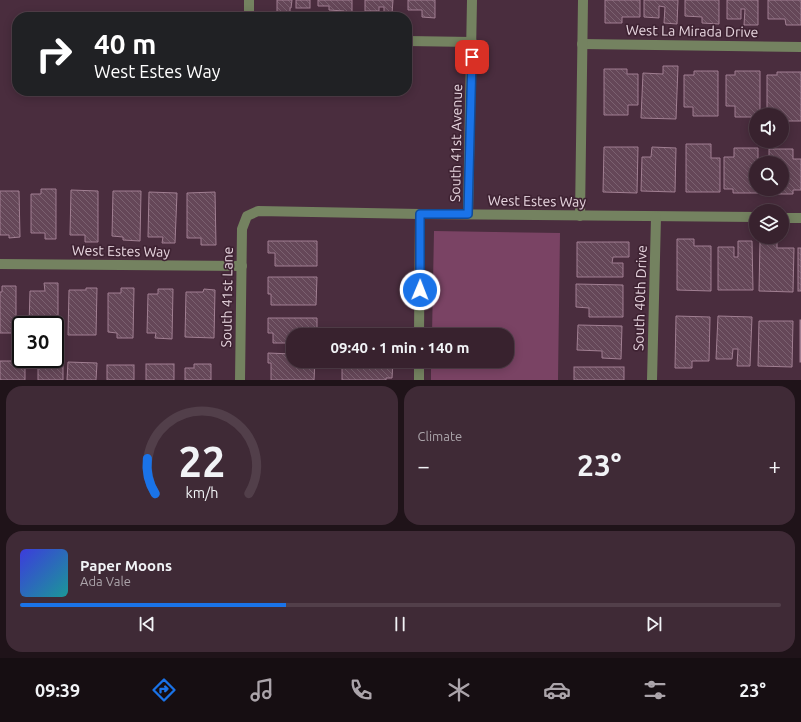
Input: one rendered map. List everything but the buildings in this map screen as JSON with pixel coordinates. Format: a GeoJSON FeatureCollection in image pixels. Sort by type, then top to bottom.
{"type":"FeatureCollection","features":[{"type":"Feature","properties":{"kind":"street"},"geometry":{"type":"LineString","coordinates":[[249,0],[249,12]]}},
{"type":"Feature","properties":{"kind":"street","name":"South 41st Avenue"},"geometry":{"type":"LineString","coordinates":[[468,214],[472,0]]}},
{"type":"Feature","properties":{"kind":"street"},"geometry":{"type":"LineString","coordinates":[[580,216],[583,0]]}},
{"type":"Feature","properties":{"kind":"street"},"geometry":{"type":"LineString","coordinates":[[412,41],[472,42]]}},
{"type":"Feature","properties":{"kind":"street","name":"West La Mirada Drive"},"geometry":{"type":"LineString","coordinates":[[582,44],[801,47]]}},
{"type":"Feature","properties":{"kind":"street","name":"West Estes Way"},"geometry":{"type":"LineString","coordinates":[[247,216],[258,211],[749,218]]}},
{"type":"Feature","properties":{"kind":"street"},"geometry":{"type":"LineString","coordinates":[[419,328],[420,214]]}},
{"type":"Feature","properties":{"kind":"street","name":"South 41st Lane"},"geometry":{"type":"LineString","coordinates":[[240,380],[242,229],[247,216]]}},
{"type":"Feature","properties":{"kind":"street","name":"South 40th Drive"},"geometry":{"type":"LineString","coordinates":[[652,380],[656,217]]}},
{"type":"Feature","properties":{"kind":"street"},"geometry":{"type":"LineString","coordinates":[[789,218],[801,218]]}},
{"type":"Feature","properties":{"kind":"street","name":"West Estes Way"},"geometry":{"type":"LineString","coordinates":[[0,264],[242,266]]}},
{"type":"Feature","properties":{"kind":"street"},"geometry":{"type":"LineString","coordinates":[[419,368],[419,380]]}},
{"type":"Feature","properties":{"kind":"shaded area"},"geometry":{"type":"Polygon","coordinates":[[[434,231],[560,233],[558,380],[431,380],[431,368],[514,368],[514,328],[432,328],[434,231]]]}},
{"type":"Feature","properties":{"kind":"route"},"geometry":{"type":"LineString","coordinates":[[420,290],[420,214],[468,214],[472,57]]}}]}
